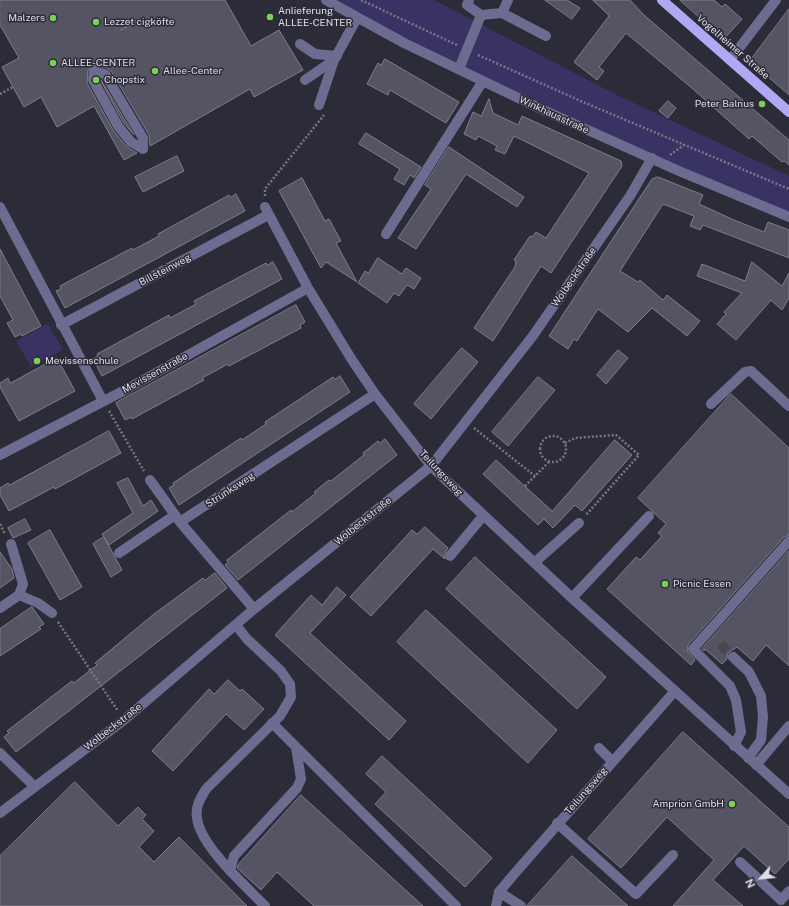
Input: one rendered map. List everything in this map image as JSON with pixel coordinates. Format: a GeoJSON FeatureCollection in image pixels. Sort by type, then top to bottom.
{"type":"FeatureCollection","features":[{"type":"Feature","properties":{"kind":"main road","name":"Vogelheimer Straße"},"geometry":{"type":"LineString","coordinates":[[662,0],[789,112]]}},
{"type":"Feature","properties":{"kind":"street","name":"Winkhausstraße"},"geometry":{"type":"LineString","coordinates":[[326,0],[357,18],[540,109],[652,158],[679,172],[789,217]]}},
{"type":"Feature","properties":{"kind":"street"},"geometry":{"type":"LineString","coordinates":[[469,0],[467,5],[481,15],[502,13],[546,36]]}},
{"type":"Feature","properties":{"kind":"street"},"geometry":{"type":"LineString","coordinates":[[502,13],[508,0]]}},
{"type":"Feature","properties":{"kind":"street"},"geometry":{"type":"LineString","coordinates":[[730,60],[776,0]]}},
{"type":"Feature","properties":{"kind":"street"},"geometry":{"type":"LineString","coordinates":[[459,69],[481,15]]}},
{"type":"Feature","properties":{"kind":"street"},"geometry":{"type":"LineString","coordinates":[[319,105],[335,58],[357,18]]}},
{"type":"Feature","properties":{"kind":"street"},"geometry":{"type":"LineString","coordinates":[[300,44],[315,54],[335,58]]}},
{"type":"Feature","properties":{"kind":"street"},"geometry":{"type":"LineString","coordinates":[[305,80],[335,58]]}},
{"type":"Feature","properties":{"kind":"street"},"geometry":{"type":"LineString","coordinates":[[94,71],[105,74],[143,138],[143,149],[131,142],[118,126],[93,80],[94,71]]}},
{"type":"Feature","properties":{"kind":"street"},"geometry":{"type":"LineString","coordinates":[[386,234],[483,81]]}},
{"type":"Feature","properties":{"kind":"street","name":"Wolbeckstraße"},"geometry":{"type":"LineString","coordinates":[[0,813],[124,720],[254,610],[431,466],[537,331],[630,196],[652,158]]}},
{"type":"Feature","properties":{"kind":"street"},"geometry":{"type":"LineString","coordinates":[[0,207],[61,325],[103,401]]}},
{"type":"Feature","properties":{"kind":"street","name":"Teilungsweg"},"geometry":{"type":"LineString","coordinates":[[267,211],[308,288],[348,354],[375,394],[431,466],[534,564],[674,692],[789,794]]}},
{"type":"Feature","properties":{"kind":"street","name":"Billsteinweg"},"geometry":{"type":"LineString","coordinates":[[61,325],[267,211]]}},
{"type":"Feature","properties":{"kind":"street","name":"Mevissenstraße"},"geometry":{"type":"LineString","coordinates":[[0,455],[103,401],[308,288]]}},
{"type":"Feature","properties":{"kind":"street"},"geometry":{"type":"LineString","coordinates":[[711,404],[745,372],[751,371],[789,406]]}},
{"type":"Feature","properties":{"kind":"street","name":"Strünksweg"},"geometry":{"type":"LineString","coordinates":[[119,553],[177,519],[375,394]]}},
{"type":"Feature","properties":{"kind":"street"},"geometry":{"type":"LineString","coordinates":[[150,480],[177,519],[254,610]]}},
{"type":"Feature","properties":{"kind":"street"},"geometry":{"type":"LineString","coordinates":[[450,556],[483,516]]}},
{"type":"Feature","properties":{"kind":"street"},"geometry":{"type":"LineString","coordinates":[[572,598],[649,516]]}},
{"type":"Feature","properties":{"kind":"street"},"geometry":{"type":"LineString","coordinates":[[534,564],[579,523]]}},
{"type":"Feature","properties":{"kind":"street"},"geometry":{"type":"LineString","coordinates":[[734,746],[740,732],[736,700],[730,686],[693,649],[789,541]]}},
{"type":"Feature","properties":{"kind":"street"},"geometry":{"type":"LineString","coordinates":[[0,608],[19,595],[23,584],[11,544]]}},
{"type":"Feature","properties":{"kind":"street"},"geometry":{"type":"LineString","coordinates":[[19,595],[38,603],[52,613]]}},
{"type":"Feature","properties":{"kind":"street"},"geometry":{"type":"LineString","coordinates":[[236,625],[247,639],[281,671],[290,684],[291,697],[280,716],[206,789],[198,802],[197,819],[206,841],[230,871],[265,906]]}},
{"type":"Feature","properties":{"kind":"street"},"geometry":{"type":"LineString","coordinates":[[733,657],[749,672],[761,696],[763,717],[761,740],[748,758]]}},
{"type":"Feature","properties":{"kind":"street","name":"Teilungsweg"},"geometry":{"type":"LineString","coordinates":[[499,892],[557,823],[674,692]]}},
{"type":"Feature","properties":{"kind":"street"},"geometry":{"type":"LineString","coordinates":[[272,723],[456,906]]}},
{"type":"Feature","properties":{"kind":"street"},"geometry":{"type":"LineString","coordinates":[[756,765],[789,726]]}},
{"type":"Feature","properties":{"kind":"street"},"geometry":{"type":"LineString","coordinates":[[230,871],[234,856],[297,788],[301,779],[296,747]]}},
{"type":"Feature","properties":{"kind":"street"},"geometry":{"type":"LineString","coordinates":[[599,748],[612,761]]}},
{"type":"Feature","properties":{"kind":"street"},"geometry":{"type":"LineString","coordinates":[[0,753],[34,787]]}},
{"type":"Feature","properties":{"kind":"street"},"geometry":{"type":"LineString","coordinates":[[557,823],[636,894],[673,855]]}},
{"type":"Feature","properties":{"kind":"street"},"geometry":{"type":"LineString","coordinates":[[740,862],[779,903],[789,891]]}},
{"type":"Feature","properties":{"kind":"street"},"geometry":{"type":"LineString","coordinates":[[496,906],[499,892],[521,906]]}},
{"type":"Feature","properties":{"kind":"path"},"geometry":{"type":"LineString","coordinates":[[361,0],[467,50],[767,181],[789,189]]}},
{"type":"Feature","properties":{"kind":"path"},"geometry":{"type":"LineString","coordinates":[[121,30],[140,19]]}},
{"type":"Feature","properties":{"kind":"path"},"geometry":{"type":"LineString","coordinates":[[0,94],[13,87]]}},
{"type":"Feature","properties":{"kind":"path"},"geometry":{"type":"LineString","coordinates":[[267,211],[265,189],[326,114],[319,105]]}},
{"type":"Feature","properties":{"kind":"path"},"geometry":{"type":"LineString","coordinates":[[103,401],[150,480]]}},
{"type":"Feature","properties":{"kind":"path"},"geometry":{"type":"LineString","coordinates":[[466,421],[535,476]]}},
{"type":"Feature","properties":{"kind":"path"},"geometry":{"type":"LineString","coordinates":[[565,443],[575,438],[616,435],[639,455],[579,523]]}},
{"type":"Feature","properties":{"kind":"path"},"geometry":{"type":"LineString","coordinates":[[525,486],[549,462],[561,459],[566,452],[565,443],[557,436],[548,437],[541,445],[542,456],[549,462]]}},
{"type":"Feature","properties":{"kind":"path"},"geometry":{"type":"LineString","coordinates":[[52,613],[124,720]]}},
{"type":"Feature","properties":{"kind":"shaded area"},"geometry":{"type":"Polygon","coordinates":[[[330,0],[434,0],[617,95],[789,176],[789,216],[541,107],[330,0]]]}},
{"type":"Feature","properties":{"kind":"shaded area"},"geometry":{"type":"Polygon","coordinates":[[[48,324],[63,350],[31,367],[16,341],[48,324]]]}},
{"type":"Feature","properties":{"kind":"building","name":"Allee-Center"},"geometry":{"type":"Polygon","coordinates":[[[0,0],[225,0],[251,46],[279,30],[303,70],[254,97],[250,89],[150,146],[149,135],[111,71],[107,68],[92,65],[88,70],[87,83],[113,130],[126,146],[137,153],[124,160],[94,106],[57,127],[41,97],[24,107],[2,67],[19,58],[0,25],[0,0]]]}},
{"type":"Feature","properties":{"kind":"building"},"geometry":{"type":"Polygon","coordinates":[[[545,0],[567,0],[580,8],[572,19],[545,0]]]}},
{"type":"Feature","properties":{"kind":"building"},"geometry":{"type":"Polygon","coordinates":[[[593,0],[630,0],[644,15],[789,140],[789,165],[784,161],[782,162],[752,136],[749,139],[693,89],[626,33],[599,67],[604,71],[597,80],[574,62],[609,16],[593,0]]]}},
{"type":"Feature","properties":{"kind":"building"},"geometry":{"type":"Polygon","coordinates":[[[680,0],[714,0],[722,7],[725,4],[742,19],[724,39],[680,0]]]}},
{"type":"Feature","properties":{"kind":"building"},"geometry":{"type":"Polygon","coordinates":[[[789,9],[789,95],[750,61],[789,9]]]}},
{"type":"Feature","properties":{"kind":"building"},"geometry":{"type":"Polygon","coordinates":[[[385,59],[459,102],[446,123],[390,90],[388,95],[367,84],[378,63],[381,65],[385,59]]]}},
{"type":"Feature","properties":{"kind":"building"},"geometry":{"type":"Polygon","coordinates":[[[100,79],[101,80],[134,135],[123,122],[100,79]]]}},
{"type":"Feature","properties":{"kind":"building"},"geometry":{"type":"Polygon","coordinates":[[[489,99],[493,113],[518,125],[522,116],[621,161],[622,166],[551,273],[541,266],[493,341],[474,328],[515,267],[516,261],[514,260],[530,236],[532,237],[536,232],[546,238],[589,173],[514,136],[505,154],[495,150],[497,146],[478,136],[476,140],[464,134],[473,112],[481,116],[489,99]]]}},
{"type":"Feature","properties":{"kind":"building"},"geometry":{"type":"Polygon","coordinates":[[[668,101],[676,108],[668,118],[659,111],[668,101]]]}},
{"type":"Feature","properties":{"kind":"building"},"geometry":{"type":"Polygon","coordinates":[[[366,133],[421,167],[414,178],[410,175],[404,185],[394,179],[400,169],[359,144],[366,133]]]}},
{"type":"Feature","properties":{"kind":"building"},"geometry":{"type":"Polygon","coordinates":[[[449,147],[524,197],[517,207],[466,174],[416,249],[398,238],[431,189],[425,185],[449,147]]]}},
{"type":"Feature","properties":{"kind":"building"},"geometry":{"type":"Polygon","coordinates":[[[177,156],[184,171],[143,192],[135,177],[177,156]]]}},
{"type":"Feature","properties":{"kind":"building"},"geometry":{"type":"Polygon","coordinates":[[[658,177],[703,195],[699,204],[734,220],[764,232],[768,222],[789,230],[789,258],[703,225],[700,230],[690,226],[694,216],[663,204],[620,271],[638,282],[640,280],[663,300],[667,295],[700,321],[687,336],[652,308],[628,332],[598,309],[577,341],[574,339],[568,349],[549,336],[652,179],[658,177]]]}},
{"type":"Feature","properties":{"kind":"building"},"geometry":{"type":"Polygon","coordinates":[[[302,178],[325,221],[329,219],[341,241],[336,243],[357,282],[326,262],[321,268],[279,191],[302,178]]]}},
{"type":"Feature","properties":{"kind":"building"},"geometry":{"type":"Polygon","coordinates":[[[236,194],[245,211],[65,308],[56,291],[61,289],[60,286],[132,248],[133,250],[159,236],[158,234],[229,195],[231,197],[236,194]]]}},
{"type":"Feature","properties":{"kind":"building"},"geometry":{"type":"Polygon","coordinates":[[[0,249],[41,326],[22,336],[21,334],[15,337],[7,323],[13,320],[0,296],[0,249]]]}},
{"type":"Feature","properties":{"kind":"building"},"geometry":{"type":"Polygon","coordinates":[[[378,258],[402,274],[406,268],[421,278],[414,289],[407,285],[399,296],[394,293],[387,303],[358,283],[365,271],[368,273],[378,258]]]}},
{"type":"Feature","properties":{"kind":"building"},"geometry":{"type":"Polygon","coordinates":[[[273,262],[282,279],[102,376],[93,359],[98,356],[97,354],[169,315],[170,318],[196,304],[194,301],[266,263],[267,265],[273,262]]]}},
{"type":"Feature","properties":{"kind":"building"},"geometry":{"type":"Polygon","coordinates":[[[752,262],[782,286],[789,273],[789,298],[782,310],[771,300],[736,340],[717,324],[726,314],[724,312],[742,293],[697,276],[702,264],[745,281],[752,262]]]}},
{"type":"Feature","properties":{"kind":"building"},"geometry":{"type":"Polygon","coordinates":[[[296,305],[305,322],[300,325],[301,328],[229,366],[228,364],[202,378],[204,380],[132,419],[131,417],[125,420],[116,403],[296,305]]]}},
{"type":"Feature","properties":{"kind":"building"},"geometry":{"type":"Polygon","coordinates":[[[462,348],[478,362],[431,419],[414,404],[462,348]]]}},
{"type":"Feature","properties":{"kind":"building"},"geometry":{"type":"Polygon","coordinates":[[[618,350],[628,358],[606,384],[597,375],[618,350]]]}},
{"type":"Feature","properties":{"kind":"building"},"geometry":{"type":"Polygon","coordinates":[[[57,358],[75,391],[19,421],[0,387],[0,383],[8,378],[10,383],[57,358]]]}},
{"type":"Feature","properties":{"kind":"building"},"geometry":{"type":"Polygon","coordinates":[[[340,376],[350,392],[179,505],[169,488],[174,485],[173,483],[241,438],[242,440],[266,424],[265,422],[333,377],[335,379],[340,376]]]}},
{"type":"Feature","properties":{"kind":"building"},"geometry":{"type":"Polygon","coordinates":[[[538,377],[555,390],[508,446],[492,432],[538,377]]]}},
{"type":"Feature","properties":{"kind":"building"},"geometry":{"type":"Polygon","coordinates":[[[731,394],[789,448],[789,535],[784,537],[688,645],[687,651],[695,660],[691,665],[607,589],[636,557],[640,560],[662,536],[658,533],[666,524],[638,498],[731,394]]]}},
{"type":"Feature","properties":{"kind":"building"},"geometry":{"type":"Polygon","coordinates":[[[109,431],[121,453],[55,489],[54,487],[9,511],[0,495],[0,488],[8,483],[9,485],[109,431]]]}},
{"type":"Feature","properties":{"kind":"building"},"geometry":{"type":"Polygon","coordinates":[[[385,439],[397,455],[238,580],[225,565],[228,562],[227,560],[291,510],[292,512],[316,493],[314,492],[329,480],[331,481],[364,455],[363,453],[378,441],[380,443],[385,439]]]}},
{"type":"Feature","properties":{"kind":"building"},"geometry":{"type":"Polygon","coordinates":[[[615,440],[632,455],[582,511],[575,505],[553,528],[544,519],[538,525],[483,474],[496,460],[552,511],[615,440]]]}},
{"type":"Feature","properties":{"kind":"building"},"geometry":{"type":"Polygon","coordinates":[[[128,478],[143,506],[151,500],[158,511],[109,545],[102,534],[133,513],[117,483],[128,478]]]}},
{"type":"Feature","properties":{"kind":"building"},"geometry":{"type":"Polygon","coordinates":[[[25,519],[31,530],[13,538],[8,528],[25,519]]]}},
{"type":"Feature","properties":{"kind":"building"},"geometry":{"type":"Polygon","coordinates":[[[425,527],[448,548],[444,555],[445,559],[433,549],[371,616],[350,597],[412,530],[417,534],[425,527]]]}},
{"type":"Feature","properties":{"kind":"building"},"geometry":{"type":"Polygon","coordinates":[[[50,530],[82,587],[60,600],[28,543],[50,530]]]}},
{"type":"Feature","properties":{"kind":"building"},"geometry":{"type":"Polygon","coordinates":[[[104,537],[122,570],[111,577],[93,544],[104,537]]]}},
{"type":"Feature","properties":{"kind":"building"},"geometry":{"type":"Polygon","coordinates":[[[789,551],[789,666],[766,645],[753,661],[737,647],[728,653],[727,659],[722,664],[705,649],[704,651],[702,649],[789,551]]]}},
{"type":"Feature","properties":{"kind":"building"},"geometry":{"type":"Polygon","coordinates":[[[0,552],[12,569],[14,578],[0,588],[0,552]]]}},
{"type":"Feature","properties":{"kind":"building"},"geometry":{"type":"Polygon","coordinates":[[[475,557],[606,677],[577,709],[446,589],[475,557]]]}},
{"type":"Feature","properties":{"kind":"building"},"geometry":{"type":"Polygon","coordinates":[[[215,573],[227,588],[16,752],[4,737],[9,733],[7,731],[72,681],[74,683],[97,665],[95,663],[154,614],[203,578],[205,580],[215,573]]]}},
{"type":"Feature","properties":{"kind":"building"},"geometry":{"type":"Polygon","coordinates":[[[337,587],[346,595],[310,633],[406,721],[389,740],[275,635],[311,595],[322,605],[337,587]]]}},
{"type":"Feature","properties":{"kind":"building"},"geometry":{"type":"Polygon","coordinates":[[[32,607],[44,624],[39,627],[41,629],[0,656],[0,629],[32,607]]]}},
{"type":"Feature","properties":{"kind":"building"},"geometry":{"type":"Polygon","coordinates":[[[426,610],[557,730],[528,763],[397,642],[426,610]]]}},
{"type":"Feature","properties":{"kind":"building"},"geometry":{"type":"Polygon","coordinates":[[[228,680],[240,691],[242,689],[264,709],[244,730],[226,714],[173,771],[152,751],[209,689],[214,694],[228,680]]]}},
{"type":"Feature","properties":{"kind":"building"},"geometry":{"type":"Polygon","coordinates":[[[683,732],[789,827],[789,859],[775,874],[744,846],[713,880],[743,906],[673,906],[714,860],[667,817],[621,868],[588,839],[683,732]]]}},
{"type":"Feature","properties":{"kind":"building"},"geometry":{"type":"Polygon","coordinates":[[[382,756],[492,858],[465,887],[375,804],[386,792],[366,774],[382,756]]]}},
{"type":"Feature","properties":{"kind":"building"},"geometry":{"type":"Polygon","coordinates":[[[75,782],[118,826],[138,807],[146,815],[142,819],[154,831],[139,847],[154,862],[179,837],[247,906],[0,906],[0,856],[75,782]]]}},
{"type":"Feature","properties":{"kind":"building"},"geometry":{"type":"Polygon","coordinates":[[[301,795],[423,906],[314,906],[277,872],[261,890],[237,868],[238,865],[301,795]]]}},
{"type":"Feature","properties":{"kind":"building"},"geometry":{"type":"Polygon","coordinates":[[[572,856],[628,906],[527,906],[572,856]]]}},
{"type":"Feature","properties":{"kind":"tunnel"},"geometry":{"type":"LineString","coordinates":[[720,644],[733,657]]}},
{"type":"Feature","properties":{"kind":"place","name":"Anlieferung ALLEE-CENTER"},"geometry":{"type":"Point","coordinates":[270,17]}},
{"type":"Feature","properties":{"kind":"place","name":"Malzers"},"geometry":{"type":"Point","coordinates":[53,18]}},
{"type":"Feature","properties":{"kind":"place","name":"Lezzet cigköfte"},"geometry":{"type":"Point","coordinates":[96,22]}},
{"type":"Feature","properties":{"kind":"place","name":"ALLEE-CENTER"},"geometry":{"type":"Point","coordinates":[53,63]}},
{"type":"Feature","properties":{"kind":"place","name":"Allee-Center"},"geometry":{"type":"Point","coordinates":[155,71]}},
{"type":"Feature","properties":{"kind":"place","name":"Chopstix"},"geometry":{"type":"Point","coordinates":[96,80]}},
{"type":"Feature","properties":{"kind":"place","name":"Peter Balnus"},"geometry":{"type":"Point","coordinates":[762,104]}},
{"type":"Feature","properties":{"kind":"place","name":"Mevissenschule"},"geometry":{"type":"Point","coordinates":[37,361]}},
{"type":"Feature","properties":{"kind":"place","name":"Picnic Essen"},"geometry":{"type":"Point","coordinates":[665,584]}},
{"type":"Feature","properties":{"kind":"place","name":"Amprion GmbH"},"geometry":{"type":"Point","coordinates":[732,804]}}]}
